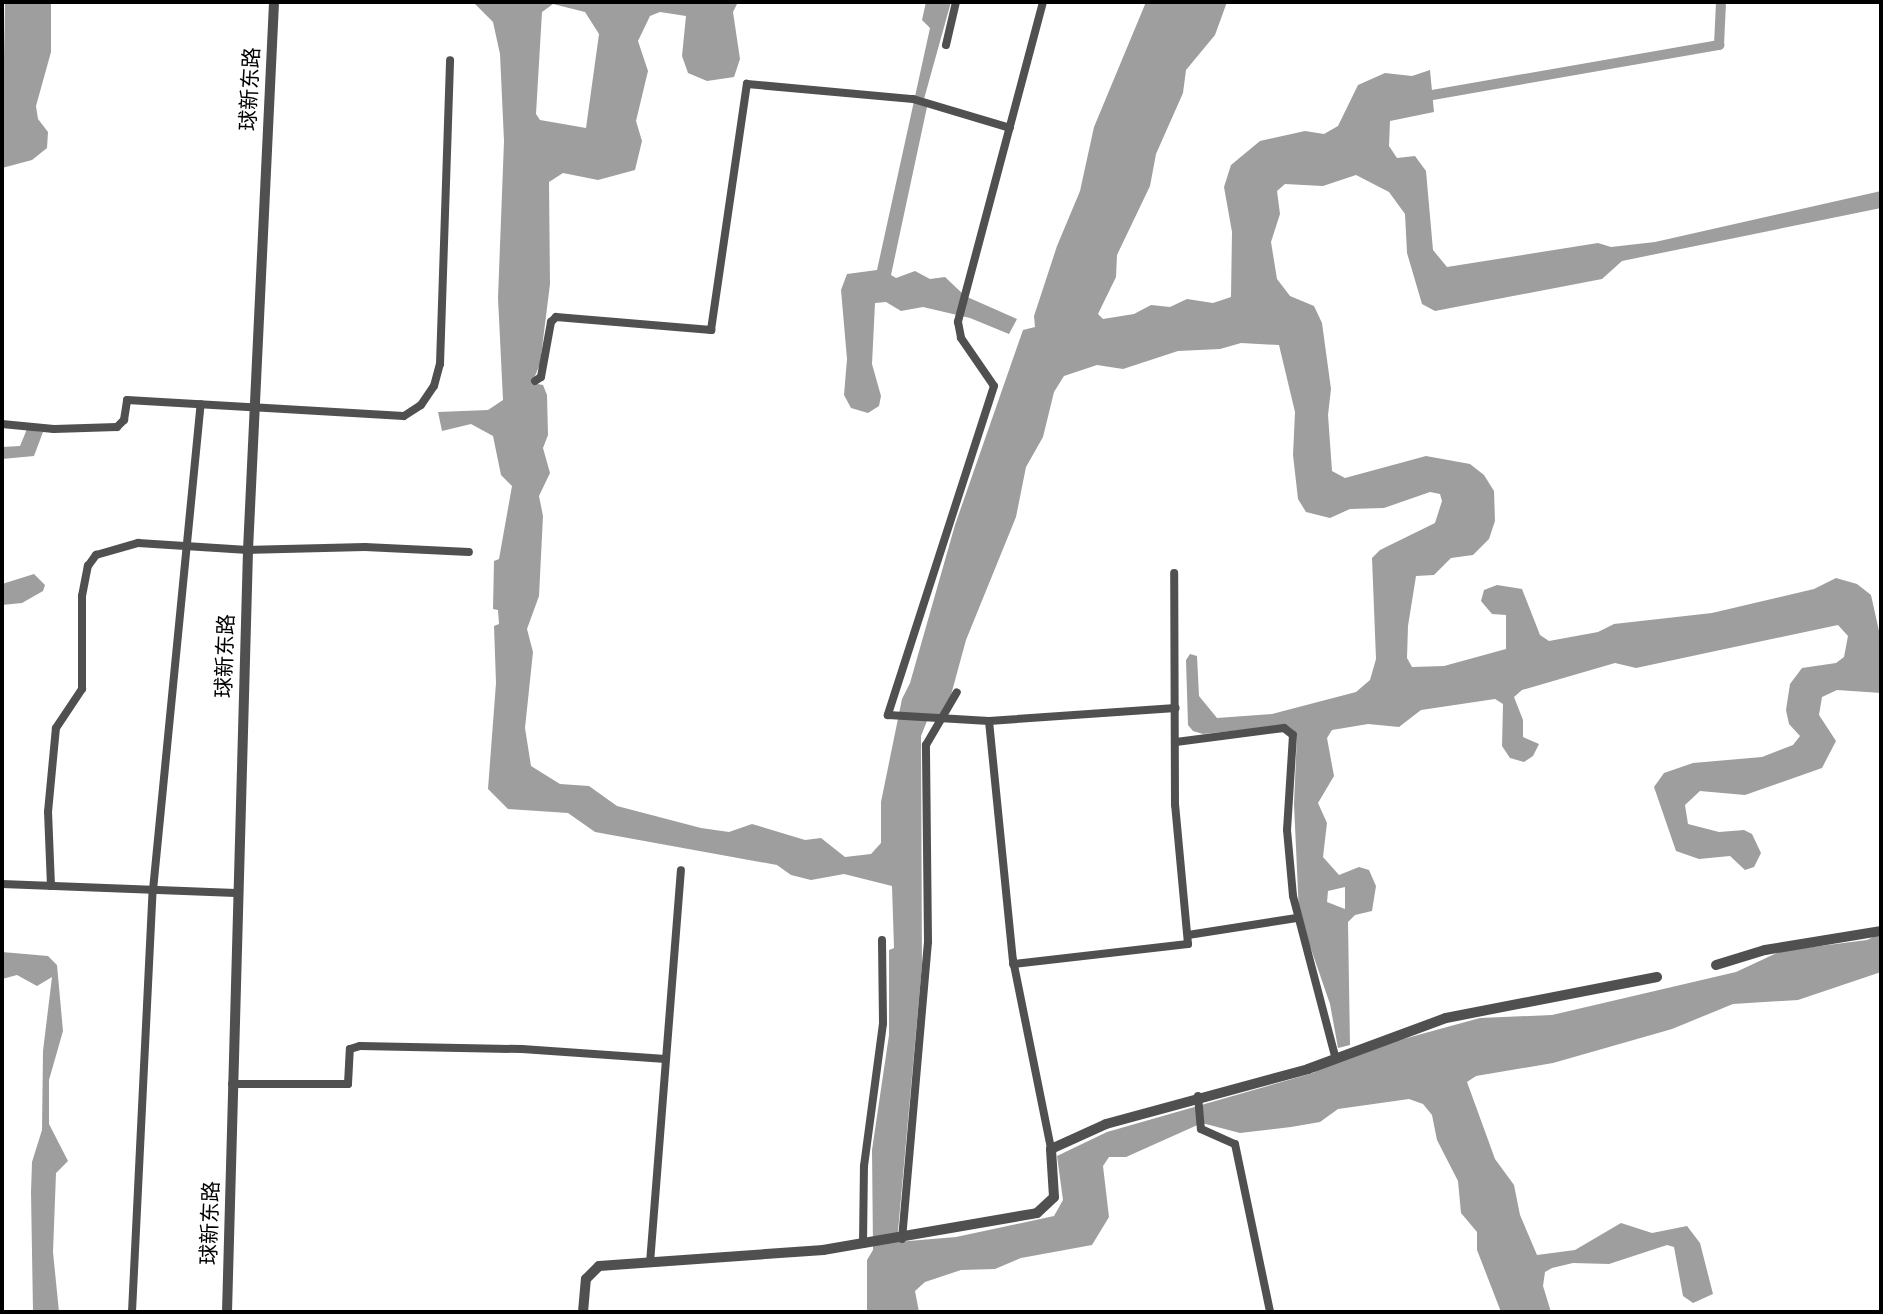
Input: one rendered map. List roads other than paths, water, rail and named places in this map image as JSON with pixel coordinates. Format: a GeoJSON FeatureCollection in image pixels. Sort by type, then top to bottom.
{"type":"FeatureCollection","features":[{"type":"Feature","properties":{"kind":"street","name":"球新东路"},"geometry":{"type":"LineString","coordinates":[[227,1312],[236,893],[253,406],[274,2]]}},
{"type":"Feature","properties":{"kind":"street"},"geometry":{"type":"LineString","coordinates":[[946,45],[956,2]]}},
{"type":"Feature","properties":{"kind":"street"},"geometry":{"type":"LineString","coordinates":[[1043,2],[959,316],[961,338],[994,386],[888,715],[933,721],[989,721],[1176,708]]}},
{"type":"Feature","properties":{"kind":"street"},"geometry":{"type":"LineString","coordinates":[[2,424],[46,428],[117,426],[124,420],[127,400],[404,416],[430,394],[440,364],[450,60]]}},
{"type":"Feature","properties":{"kind":"street"},"geometry":{"type":"LineString","coordinates":[[535,381],[541,377],[551,322],[556,317],[711,330],[747,83],[913,99],[1010,128]]}},
{"type":"Feature","properties":{"kind":"street"},"geometry":{"type":"LineString","coordinates":[[132,1312],[153,890],[190,545],[201,404]]}},
{"type":"Feature","properties":{"kind":"street"},"geometry":{"type":"LineString","coordinates":[[51,886],[48,812],[56,728],[82,689],[82,596],[88,566],[102,551],[128,544],[248,550],[365,547],[469,552]]}},
{"type":"Feature","properties":{"kind":"street"},"geometry":{"type":"LineString","coordinates":[[1013,964],[1188,944],[1177,838],[1174,573]]}},
{"type":"Feature","properties":{"kind":"street"},"geometry":{"type":"LineString","coordinates":[[900,1239],[928,942],[926,745],[931,732],[943,721],[957,692]]}},
{"type":"Feature","properties":{"kind":"street"},"geometry":{"type":"LineString","coordinates":[[583,1312],[586,1279],[592,1270],[900,1239],[1044,1210],[1054,1197],[1051,1149],[1013,964],[989,721]]}},
{"type":"Feature","properties":{"kind":"street"},"geometry":{"type":"LineString","coordinates":[[1176,742],[1203,741],[1235,731],[1284,728],[1291,732],[1294,762],[1287,830],[1297,918],[1324,1002],[1335,1056]]}},
{"type":"Feature","properties":{"kind":"street"},"geometry":{"type":"LineString","coordinates":[[650,1263],[681,870]]}},
{"type":"Feature","properties":{"kind":"street"},"geometry":{"type":"LineString","coordinates":[[2,884],[236,893]]}},
{"type":"Feature","properties":{"kind":"street"},"geometry":{"type":"LineString","coordinates":[[1188,935],[1297,918]]}},
{"type":"Feature","properties":{"kind":"street"},"geometry":{"type":"LineString","coordinates":[[1716,965],[1765,950],[1881,931]]}},
{"type":"Feature","properties":{"kind":"street"},"geometry":{"type":"LineString","coordinates":[[865,1244],[864,1166],[883,1023],[882,940]]}},
{"type":"Feature","properties":{"kind":"street"},"geometry":{"type":"LineString","coordinates":[[1051,1149],[1105,1124],[1308,1069],[1335,1056],[1446,1018],[1657,977]]}},
{"type":"Feature","properties":{"kind":"street"},"geometry":{"type":"LineString","coordinates":[[232,1084],[348,1084],[350,1049],[360,1046],[522,1049],[666,1059]]}},
{"type":"Feature","properties":{"kind":"street"},"geometry":{"type":"LineString","coordinates":[[1198,1098],[1201,1126],[1235,1144],[1270,1312]]}},
{"type":"Feature","properties":{"kind":"waterway"},"geometry":{"type":"LineString","coordinates":[[1421,97],[1719,45],[1721,2]]}}]}
